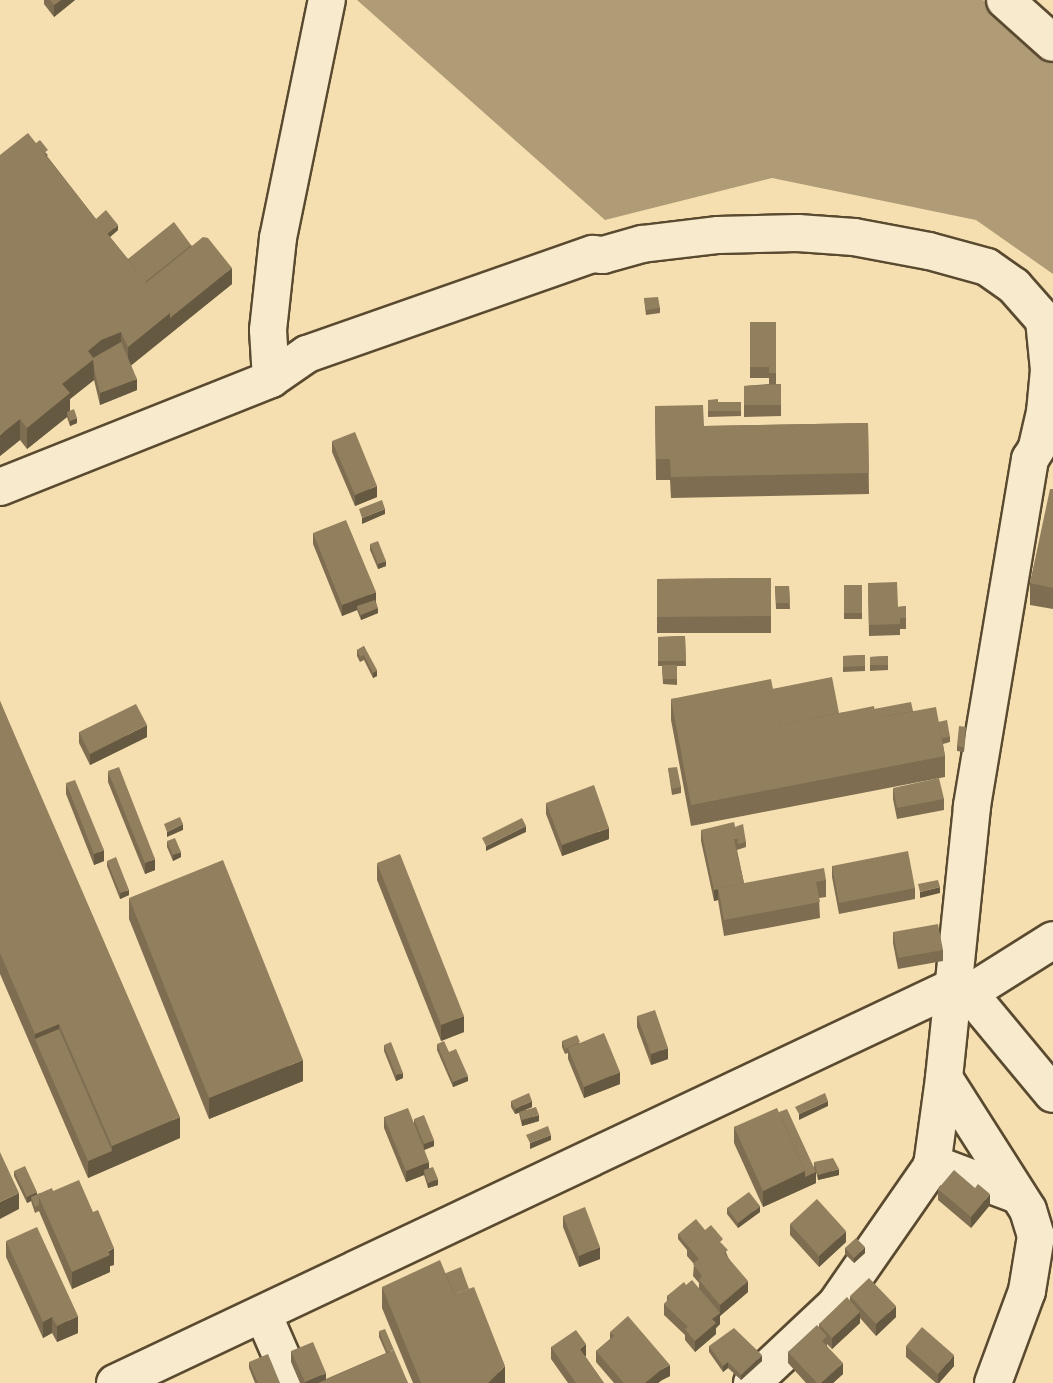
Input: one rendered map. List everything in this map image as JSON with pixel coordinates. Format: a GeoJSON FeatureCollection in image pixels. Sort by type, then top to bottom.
{"type":"FeatureCollection","features":[{"type":"Feature","properties":{"kind":"street"},"geometry":{"type":"LineString","coordinates":[[271,379],[268,330],[278,238],[327,0]]}},
{"type":"Feature","properties":{"kind":"street"},"geometry":{"type":"LineString","coordinates":[[1005,0],[1053,43]]}},
{"type":"Feature","properties":{"kind":"street"},"geometry":{"type":"LineString","coordinates":[[0,487],[271,379],[307,354],[593,254],[675,239],[798,233],[854,237],[929,251],[987,267],[1014,286],[1044,320],[1049,370],[1042,424],[1037,448],[1030,459],[972,807],[962,989],[944,1078],[932,1163],[836,1304],[774,1375]]}},
{"type":"Feature","properties":{"kind":"street"},"geometry":{"type":"LineString","coordinates":[[115,1383],[962,989],[1053,940]]}},
{"type":"Feature","properties":{"kind":"street"},"geometry":{"type":"LineString","coordinates":[[962,989],[1053,1094]]}},
{"type":"Feature","properties":{"kind":"street"},"geometry":{"type":"LineString","coordinates":[[944,1078],[1033,1223],[1034,1263],[993,1383]]}},
{"type":"Feature","properties":{"kind":"street"},"geometry":{"type":"LineString","coordinates":[[932,1163],[1017,1195]]}},
{"type":"Feature","properties":{"kind":"street"},"geometry":{"type":"LineString","coordinates":[[263,1314],[293,1383]]}},
{"type":"Feature","properties":{"kind":"shaded area"},"geometry":{"type":"Polygon","coordinates":[[[357,0],[983,0],[1053,62],[1053,274],[976,220],[772,178],[605,220],[357,0]]]}},
{"type":"Feature","properties":{"kind":"building"},"geometry":{"type":"Polygon","coordinates":[[[28,133],[170,313],[128,347],[121,332],[101,340],[88,351],[94,359],[62,384],[70,393],[27,428],[20,419],[0,435],[0,155],[28,133]]]}},
{"type":"Feature","properties":{"kind":"building"},"geometry":{"type":"Polygon","coordinates":[[[40,140],[48,150],[44,153],[36,143],[40,140]]]}},
{"type":"Feature","properties":{"kind":"building"},"geometry":{"type":"Polygon","coordinates":[[[106,210],[118,225],[107,234],[96,219],[106,210]]]}},
{"type":"Feature","properties":{"kind":"building"},"geometry":{"type":"Polygon","coordinates":[[[174,222],[191,245],[145,282],[128,259],[174,222]]]}},
{"type":"Feature","properties":{"kind":"building"},"geometry":{"type":"Polygon","coordinates":[[[203,237],[208,238],[232,268],[170,318],[170,313],[146,283],[203,237]]]}},
{"type":"Feature","properties":{"kind":"building"},"geometry":{"type":"Polygon","coordinates":[[[658,297],[660,308],[646,310],[644,298],[658,297]]]}},
{"type":"Feature","properties":{"kind":"building"},"geometry":{"type":"Polygon","coordinates":[[[750,322],[776,322],[776,373],[769,373],[769,367],[750,367],[750,322]]]}},
{"type":"Feature","properties":{"kind":"building"},"geometry":{"type":"Polygon","coordinates":[[[121,342],[137,379],[100,393],[93,358],[121,342]]]}},
{"type":"Feature","properties":{"kind":"building"},"geometry":{"type":"Polygon","coordinates":[[[781,384],[781,405],[744,405],[744,386],[781,384]]]}},
{"type":"Feature","properties":{"kind":"building"},"geometry":{"type":"Polygon","coordinates":[[[718,399],[718,402],[741,402],[741,411],[708,411],[708,400],[718,399]]]}},
{"type":"Feature","properties":{"kind":"building"},"geometry":{"type":"Polygon","coordinates":[[[703,405],[704,426],[868,423],[869,473],[671,477],[670,459],[656,459],[655,406],[703,405]]]}},
{"type":"Feature","properties":{"kind":"building"},"geometry":{"type":"Polygon","coordinates":[[[74,409],[77,418],[70,421],[67,412],[74,409]]]}},
{"type":"Feature","properties":{"kind":"building"},"geometry":{"type":"Polygon","coordinates":[[[355,432],[377,486],[355,495],[332,441],[355,432]]]}},
{"type":"Feature","properties":{"kind":"building"},"geometry":{"type":"Polygon","coordinates":[[[1050,489],[1053,489],[1053,588],[1030,583],[1050,489]]]}},
{"type":"Feature","properties":{"kind":"building"},"geometry":{"type":"Polygon","coordinates":[[[382,500],[385,509],[362,518],[359,509],[382,500]]]}},
{"type":"Feature","properties":{"kind":"building"},"geometry":{"type":"Polygon","coordinates":[[[346,520],[376,592],[342,605],[313,533],[346,520]]]}},
{"type":"Feature","properties":{"kind":"building"},"geometry":{"type":"Polygon","coordinates":[[[378,541],[386,561],[378,564],[370,544],[378,541]]]}},
{"type":"Feature","properties":{"kind":"building"},"geometry":{"type":"Polygon","coordinates":[[[771,578],[771,616],[657,617],[657,579],[771,578]]]}},
{"type":"Feature","properties":{"kind":"building"},"geometry":{"type":"Polygon","coordinates":[[[897,582],[898,607],[906,606],[906,618],[900,618],[900,624],[869,625],[868,583],[897,582]]]}},
{"type":"Feature","properties":{"kind":"building"},"geometry":{"type":"Polygon","coordinates":[[[844,585],[862,585],[862,613],[844,613],[844,585]]]}},
{"type":"Feature","properties":{"kind":"building"},"geometry":{"type":"Polygon","coordinates":[[[775,586],[789,586],[790,603],[776,603],[775,586]]]}},
{"type":"Feature","properties":{"kind":"building"},"geometry":{"type":"Polygon","coordinates":[[[375,600],[378,608],[361,615],[357,606],[375,600]]]}},
{"type":"Feature","properties":{"kind":"building"},"geometry":{"type":"Polygon","coordinates":[[[685,636],[686,661],[658,661],[658,637],[685,636]]]}},
{"type":"Feature","properties":{"kind":"building"},"geometry":{"type":"Polygon","coordinates":[[[364,646],[377,670],[373,673],[364,655],[360,657],[357,650],[364,646]]]}},
{"type":"Feature","properties":{"kind":"building"},"geometry":{"type":"Polygon","coordinates":[[[865,655],[865,666],[843,667],[843,656],[865,655]]]}},
{"type":"Feature","properties":{"kind":"building"},"geometry":{"type":"Polygon","coordinates":[[[888,656],[888,665],[870,665],[870,657],[888,656]]]}},
{"type":"Feature","properties":{"kind":"building"},"geometry":{"type":"Polygon","coordinates":[[[662,665],[677,665],[677,679],[663,679],[662,665]]]}},
{"type":"Feature","properties":{"kind":"building"},"geometry":{"type":"Polygon","coordinates":[[[832,677],[839,713],[780,725],[772,689],[832,677]]]}},
{"type":"Feature","properties":{"kind":"building"},"geometry":{"type":"Polygon","coordinates":[[[771,679],[780,725],[874,706],[876,718],[936,707],[945,756],[691,805],[671,699],[771,679]]]}},
{"type":"Feature","properties":{"kind":"building"},"geometry":{"type":"Polygon","coordinates":[[[0,701],[180,1117],[112,1146],[59,1024],[35,1034],[0,953],[0,701]]]}},
{"type":"Feature","properties":{"kind":"building"},"geometry":{"type":"Polygon","coordinates":[[[911,702],[913,711],[876,718],[874,709],[911,702]]]}},
{"type":"Feature","properties":{"kind":"building"},"geometry":{"type":"Polygon","coordinates":[[[136,704],[147,725],[90,754],[79,732],[136,704]]]}},
{"type":"Feature","properties":{"kind":"building"},"geometry":{"type":"Polygon","coordinates":[[[947,720],[950,737],[942,738],[938,722],[947,720]]]}},
{"type":"Feature","properties":{"kind":"building"},"geometry":{"type":"Polygon","coordinates":[[[959,726],[966,727],[964,747],[957,746],[959,726]]]}},
{"type":"Feature","properties":{"kind":"building"},"geometry":{"type":"Polygon","coordinates":[[[119,767],[155,859],[145,863],[108,771],[119,767]]]}},
{"type":"Feature","properties":{"kind":"building"},"geometry":{"type":"Polygon","coordinates":[[[677,767],[681,787],[672,789],[668,768],[677,767]]]}},
{"type":"Feature","properties":{"kind":"building"},"geometry":{"type":"Polygon","coordinates":[[[939,778],[944,799],[897,808],[893,788],[939,778]]]}},
{"type":"Feature","properties":{"kind":"building"},"geometry":{"type":"Polygon","coordinates":[[[75,780],[104,850],[94,854],[66,783],[75,780]]]}},
{"type":"Feature","properties":{"kind":"building"},"geometry":{"type":"Polygon","coordinates":[[[594,785],[609,828],[562,845],[546,803],[594,785]]]}},
{"type":"Feature","properties":{"kind":"building"},"geometry":{"type":"Polygon","coordinates":[[[180,817],[183,824],[167,832],[164,824],[180,817]]]}},
{"type":"Feature","properties":{"kind":"building"},"geometry":{"type":"Polygon","coordinates":[[[522,818],[526,826],[486,846],[482,838],[522,818]]]}},
{"type":"Feature","properties":{"kind":"building"},"geometry":{"type":"Polygon","coordinates":[[[734,822],[738,839],[734,839],[744,883],[714,890],[701,830],[734,822]]]}},
{"type":"Feature","properties":{"kind":"building"},"geometry":{"type":"Polygon","coordinates":[[[743,824],[746,842],[738,844],[735,827],[743,824]]]}},
{"type":"Feature","properties":{"kind":"building"},"geometry":{"type":"Polygon","coordinates":[[[175,838],[181,852],[173,855],[167,841],[175,838]]]}},
{"type":"Feature","properties":{"kind":"building"},"geometry":{"type":"Polygon","coordinates":[[[908,851],[915,888],[839,903],[832,866],[908,851]]]}},
{"type":"Feature","properties":{"kind":"building"},"geometry":{"type":"Polygon","coordinates":[[[400,854],[464,1016],[441,1025],[377,863],[400,854]]]}},
{"type":"Feature","properties":{"kind":"building"},"geometry":{"type":"Polygon","coordinates":[[[116,857],[129,890],[120,893],[107,861],[116,857]]]}},
{"type":"Feature","properties":{"kind":"building"},"geometry":{"type":"Polygon","coordinates":[[[223,860],[303,1060],[209,1098],[129,898],[223,860]]]}},
{"type":"Feature","properties":{"kind":"building"},"geometry":{"type":"Polygon","coordinates":[[[824,868],[826,880],[816,882],[820,902],[724,920],[718,888],[824,868]]]}},
{"type":"Feature","properties":{"kind":"building"},"geometry":{"type":"Polygon","coordinates":[[[938,880],[940,887],[920,892],[918,884],[938,880]]]}},
{"type":"Feature","properties":{"kind":"building"},"geometry":{"type":"Polygon","coordinates":[[[938,924],[943,950],[898,958],[893,932],[938,924]]]}},
{"type":"Feature","properties":{"kind":"building"},"geometry":{"type":"Polygon","coordinates":[[[655,1010],[668,1048],[651,1054],[637,1016],[655,1010]]]}},
{"type":"Feature","properties":{"kind":"building"},"geometry":{"type":"Polygon","coordinates":[[[59,1029],[112,1151],[88,1161],[35,1039],[59,1029]]]}},
{"type":"Feature","properties":{"kind":"building"},"geometry":{"type":"Polygon","coordinates":[[[604,1033],[620,1072],[584,1087],[568,1048],[604,1033]]]}},
{"type":"Feature","properties":{"kind":"building"},"geometry":{"type":"Polygon","coordinates":[[[577,1035],[580,1042],[565,1049],[562,1041],[577,1035]]]}},
{"type":"Feature","properties":{"kind":"building"},"geometry":{"type":"Polygon","coordinates":[[[444,1041],[449,1052],[456,1049],[468,1076],[453,1082],[437,1044],[444,1041]]]}},
{"type":"Feature","properties":{"kind":"building"},"geometry":{"type":"Polygon","coordinates":[[[391,1042],[403,1073],[396,1075],[384,1045],[391,1042]]]}},
{"type":"Feature","properties":{"kind":"building"},"geometry":{"type":"Polygon","coordinates":[[[529,1093],[532,1101],[515,1109],[511,1101],[529,1093]]]}},
{"type":"Feature","properties":{"kind":"building"},"geometry":{"type":"Polygon","coordinates":[[[825,1093],[828,1101],[799,1114],[795,1107],[825,1093]]]}},
{"type":"Feature","properties":{"kind":"building"},"geometry":{"type":"Polygon","coordinates":[[[536,1107],[539,1115],[522,1120],[519,1112],[536,1107]]]}},
{"type":"Feature","properties":{"kind":"building"},"geometry":{"type":"Polygon","coordinates":[[[408,1108],[429,1162],[406,1171],[384,1117],[408,1108]]]}},
{"type":"Feature","properties":{"kind":"building"},"geometry":{"type":"Polygon","coordinates":[[[777,1108],[805,1171],[763,1191],[734,1127],[777,1108]]]}},
{"type":"Feature","properties":{"kind":"building"},"geometry":{"type":"Polygon","coordinates":[[[787,1109],[816,1172],[805,1177],[779,1112],[787,1109]]]}},
{"type":"Feature","properties":{"kind":"building"},"geometry":{"type":"Polygon","coordinates":[[[424,1115],[434,1140],[424,1144],[414,1119],[424,1115]]]}},
{"type":"Feature","properties":{"kind":"building"},"geometry":{"type":"Polygon","coordinates":[[[548,1126],[551,1135],[530,1143],[526,1135],[548,1126]]]}},
{"type":"Feature","properties":{"kind":"building"},"geometry":{"type":"Polygon","coordinates":[[[0,1152],[19,1193],[0,1202],[0,1152]]]}},
{"type":"Feature","properties":{"kind":"building"},"geometry":{"type":"Polygon","coordinates":[[[833,1158],[839,1169],[818,1175],[814,1162],[833,1158]]]}},
{"type":"Feature","properties":{"kind":"building"},"geometry":{"type":"Polygon","coordinates":[[[25,1166],[37,1192],[27,1197],[14,1171],[25,1166]]]}},
{"type":"Feature","properties":{"kind":"building"},"geometry":{"type":"Polygon","coordinates":[[[433,1167],[438,1179],[428,1183],[424,1170],[433,1167]]]}},
{"type":"Feature","properties":{"kind":"building"},"geometry":{"type":"Polygon","coordinates":[[[954,1170],[975,1188],[978,1184],[990,1194],[971,1217],[938,1189],[954,1170]]]}},
{"type":"Feature","properties":{"kind":"building"},"geometry":{"type":"Polygon","coordinates":[[[79,1180],[93,1212],[98,1210],[114,1248],[108,1251],[110,1255],[72,1272],[39,1197],[79,1180]]]}},
{"type":"Feature","properties":{"kind":"building"},"geometry":{"type":"Polygon","coordinates":[[[52,1188],[53,1191],[39,1197],[39,1205],[35,1207],[31,1197],[52,1188]]]}},
{"type":"Feature","properties":{"kind":"building"},"geometry":{"type":"Polygon","coordinates":[[[749,1192],[760,1206],[738,1223],[727,1208],[749,1192]]]}},
{"type":"Feature","properties":{"kind":"building"},"geometry":{"type":"Polygon","coordinates":[[[817,1199],[846,1231],[819,1256],[790,1224],[817,1199]]]}},
{"type":"Feature","properties":{"kind":"building"},"geometry":{"type":"Polygon","coordinates":[[[585,1207],[600,1247],[579,1256],[563,1216],[585,1207]]]}},
{"type":"Feature","properties":{"kind":"building"},"geometry":{"type":"Polygon","coordinates":[[[696,1219],[705,1230],[687,1245],[678,1234],[696,1219]]]}},
{"type":"Feature","properties":{"kind":"building"},"geometry":{"type":"Polygon","coordinates":[[[711,1225],[723,1239],[720,1242],[728,1250],[724,1253],[748,1281],[720,1305],[699,1280],[702,1276],[693,1264],[699,1259],[687,1245],[711,1225]]]}},
{"type":"Feature","properties":{"kind":"building"},"geometry":{"type":"Polygon","coordinates":[[[37,1227],[78,1316],[57,1326],[52,1317],[43,1322],[6,1241],[37,1227]]]}},
{"type":"Feature","properties":{"kind":"building"},"geometry":{"type":"Polygon","coordinates":[[[856,1238],[865,1247],[854,1258],[845,1248],[856,1238]]]}},
{"type":"Feature","properties":{"kind":"building"},"geometry":{"type":"Polygon","coordinates":[[[440,1260],[454,1294],[474,1287],[505,1366],[488,1383],[421,1383],[382,1287],[440,1260]]]}},
{"type":"Feature","properties":{"kind":"building"},"geometry":{"type":"Polygon","coordinates":[[[461,1267],[469,1289],[454,1294],[446,1273],[461,1267]]]}},
{"type":"Feature","properties":{"kind":"building"},"geometry":{"type":"Polygon","coordinates":[[[869,1278],[896,1306],[876,1324],[850,1296],[869,1278]]]}},
{"type":"Feature","properties":{"kind":"building"},"geometry":{"type":"Polygon","coordinates":[[[692,1280],[720,1313],[712,1319],[716,1323],[695,1341],[685,1329],[688,1327],[664,1304],[669,1299],[667,1296],[684,1282],[686,1285],[692,1280]]]}},
{"type":"Feature","properties":{"kind":"building"},"geometry":{"type":"Polygon","coordinates":[[[847,1297],[860,1312],[832,1338],[819,1324],[847,1297]]]}},
{"type":"Feature","properties":{"kind":"building"},"geometry":{"type":"Polygon","coordinates":[[[628,1316],[670,1365],[645,1383],[624,1383],[596,1351],[614,1336],[610,1332],[628,1316]]]}},
{"type":"Feature","properties":{"kind":"building"},"geometry":{"type":"Polygon","coordinates":[[[817,1325],[827,1336],[822,1341],[843,1363],[821,1383],[817,1383],[788,1352],[817,1325]]]}},
{"type":"Feature","properties":{"kind":"building"},"geometry":{"type":"Polygon","coordinates":[[[922,1327],[954,1355],[938,1374],[906,1346],[922,1327]]]}},
{"type":"Feature","properties":{"kind":"building"},"geometry":{"type":"Polygon","coordinates":[[[734,1328],[762,1355],[741,1375],[728,1362],[723,1366],[709,1346],[734,1328]]]}},
{"type":"Feature","properties":{"kind":"building"},"geometry":{"type":"Polygon","coordinates":[[[385,1329],[394,1350],[387,1352],[379,1331],[385,1329]]]}},
{"type":"Feature","properties":{"kind":"building"},"geometry":{"type":"Polygon","coordinates":[[[576,1330],[586,1344],[580,1349],[604,1383],[576,1383],[551,1347],[576,1330]]]}},
{"type":"Feature","properties":{"kind":"building"},"geometry":{"type":"Polygon","coordinates":[[[313,1342],[326,1373],[305,1382],[291,1351],[313,1342]]]}},
{"type":"Feature","properties":{"kind":"building"},"geometry":{"type":"Polygon","coordinates":[[[394,1350],[408,1383],[318,1383],[394,1350]]]}},
{"type":"Feature","properties":{"kind":"building"},"geometry":{"type":"Polygon","coordinates":[[[268,1354],[280,1383],[258,1383],[249,1362],[268,1354]]]}}]}
